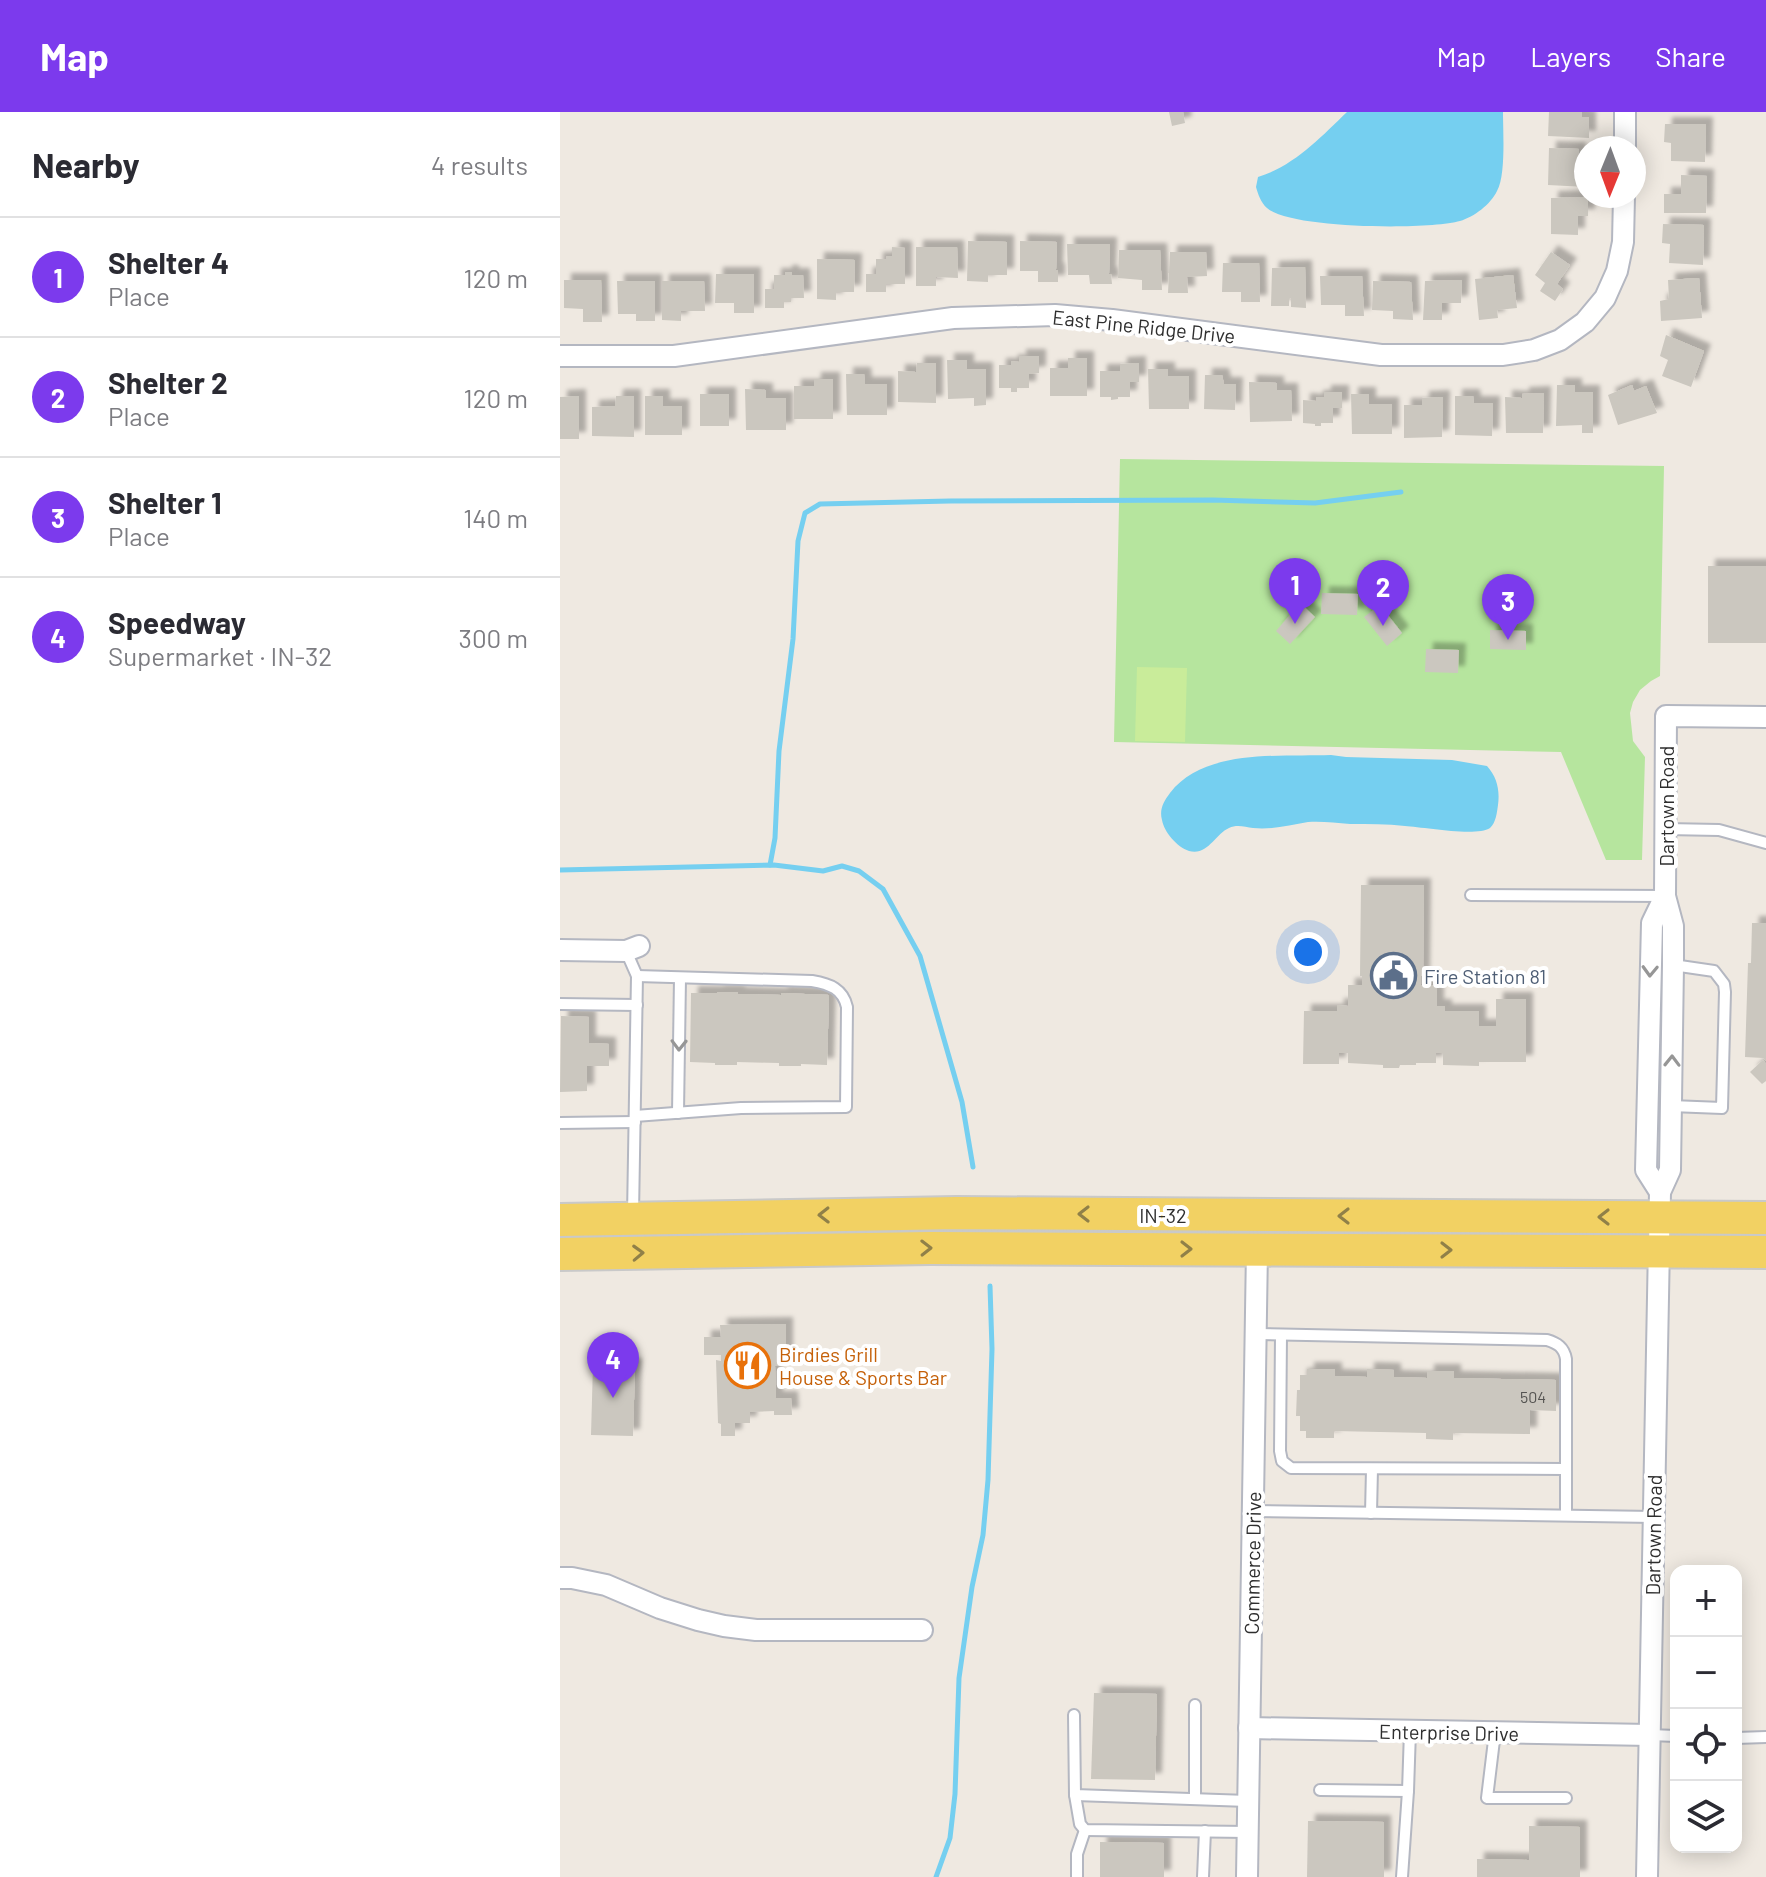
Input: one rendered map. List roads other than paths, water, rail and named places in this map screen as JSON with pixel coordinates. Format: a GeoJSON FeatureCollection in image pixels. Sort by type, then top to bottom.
{"type":"FeatureCollection","features":[{"type":"Feature","properties":{"kind":"main road","name":"IN-32"},"geometry":{"type":"LineString","coordinates":[[560,1220],[1660,1205],[1766,1218]]}},
{"type":"Feature","properties":{"kind":"main road","name":"IN-32"},"geometry":{"type":"LineString","coordinates":[[560,1254],[930,1248],[1766,1252]]}},
{"type":"Feature","properties":{"kind":"street"},"geometry":{"type":"LineString","coordinates":[[1625,112],[1625,136]]}},
{"type":"Feature","properties":{"kind":"street","name":"East Pine Ridge Drive"},"geometry":{"type":"LineString","coordinates":[[560,356],[674,356],[953,318],[1055,315],[1381,355],[1503,355],[1534,350],[1560,340],[1585,322],[1605,298],[1617,271],[1623,242],[1624,208]]}},
{"type":"Feature","properties":{"kind":"street","name":"Dartown Road"},"geometry":{"type":"LineString","coordinates":[[1647,1877],[1660,1205],[1670,1170],[1673,926],[1665,896],[1666,716],[1766,717]]}},
{"type":"Feature","properties":{"kind":"street","name":"Dartown Road"},"geometry":{"type":"LineString","coordinates":[[1660,1205],[1646,1170],[1647,1105],[1652,923],[1665,896]]}},
{"type":"Feature","properties":{"kind":"street"},"geometry":{"type":"LineString","coordinates":[[560,950],[632,949]]}},
{"type":"Feature","properties":{"kind":"street","name":"Commerce Drive"},"geometry":{"type":"LineString","coordinates":[[1247,1877],[1257,1249]]}},
{"type":"Feature","properties":{"kind":"street"},"geometry":{"type":"LineString","coordinates":[[560,1578],[606,1585],[660,1608],[724,1626],[756,1630],[922,1630]]}},
{"type":"Feature","properties":{"kind":"street","name":"Enterprise Drive"},"geometry":{"type":"LineString","coordinates":[[1249,1728],[1650,1735]]}},
{"type":"Feature","properties":{"kind":"lane"},"geometry":{"type":"LineString","coordinates":[[1666,829],[1719,830],[1766,843]]}},
{"type":"Feature","properties":{"kind":"lane"},"geometry":{"type":"LineString","coordinates":[[1471,895],[1665,896]]}},
{"type":"Feature","properties":{"kind":"lane"},"geometry":{"type":"LineString","coordinates":[[632,949],[637,976],[633,1219]]}},
{"type":"Feature","properties":{"kind":"lane"},"geometry":{"type":"LineString","coordinates":[[1671,1106],[1722,1108],[1725,992],[1724,984],[1714,971],[1673,965]]}},
{"type":"Feature","properties":{"kind":"lane"},"geometry":{"type":"LineString","coordinates":[[560,1123],[741,1108],[846,1107],[847,1007],[845,997],[835,988],[827,983],[812,981],[637,976]]}},
{"type":"Feature","properties":{"kind":"lane"},"geometry":{"type":"LineString","coordinates":[[678,1113],[680,978]]}},
{"type":"Feature","properties":{"kind":"lane"},"geometry":{"type":"LineString","coordinates":[[560,1004],[637,1005]]}},
{"type":"Feature","properties":{"kind":"lane"},"geometry":{"type":"LineString","coordinates":[[1256,1334],[1555,1342],[1566,1359],[1566,1515]]}},
{"type":"Feature","properties":{"kind":"lane"},"geometry":{"type":"LineString","coordinates":[[1281,1335],[1280,1451],[1282,1461],[1291,1468],[1565,1469]]}},
{"type":"Feature","properties":{"kind":"lane"},"geometry":{"type":"LineString","coordinates":[[1371,1513],[1372,1469]]}},
{"type":"Feature","properties":{"kind":"lane"},"geometry":{"type":"LineString","coordinates":[[1253,1511],[1654,1517]]}},
{"type":"Feature","properties":{"kind":"lane"},"geometry":{"type":"LineString","coordinates":[[1195,1705],[1195,1799]]}},
{"type":"Feature","properties":{"kind":"lane"},"geometry":{"type":"LineString","coordinates":[[1074,1715],[1075,1795],[1080,1824],[1085,1830],[1248,1832]]}},
{"type":"Feature","properties":{"kind":"lane"},"geometry":{"type":"LineString","coordinates":[[1402,1877],[1410,1731]]}},
{"type":"Feature","properties":{"kind":"lane"},"geometry":{"type":"LineString","coordinates":[[1495,1732],[1487,1798],[1566,1798]]}},
{"type":"Feature","properties":{"kind":"lane"},"geometry":{"type":"LineString","coordinates":[[1650,1735],[1670,1736]]}},
{"type":"Feature","properties":{"kind":"lane"},"geometry":{"type":"LineString","coordinates":[[1742,1738],[1766,1737]]}},
{"type":"Feature","properties":{"kind":"lane"},"geometry":{"type":"LineString","coordinates":[[1320,1790],[1408,1791]]}},
{"type":"Feature","properties":{"kind":"lane"},"geometry":{"type":"LineString","coordinates":[[1075,1795],[1248,1801]]}},
{"type":"Feature","properties":{"kind":"lane"},"geometry":{"type":"LineString","coordinates":[[1077,1877],[1077,1854],[1085,1830]]}},
{"type":"Feature","properties":{"kind":"lane"},"geometry":{"type":"LineString","coordinates":[[1203,1877],[1205,1831]]}},
{"type":"Feature","properties":{"kind":"water"},"geometry":{"type":"Polygon","coordinates":[[[1347,112],[1503,112],[1503,164],[1497,191],[1486,205],[1465,219],[1420,226],[1330,224],[1281,215],[1267,208],[1256,187],[1258,177],[1295,158],[1347,112]]]}},
{"type":"Feature","properties":{"kind":"water"},"geometry":{"type":"Polygon","coordinates":[[[1331,755],[1452,760],[1487,766],[1498,789],[1495,820],[1490,828],[1473,832],[1318,822],[1267,828],[1235,826],[1196,852],[1176,843],[1163,825],[1162,809],[1168,796],[1202,768],[1244,758],[1331,755]]]}},
{"type":"Feature","properties":{"kind":"waterway"},"geometry":{"type":"LineString","coordinates":[[770,865],[775,838],[779,751],[793,639],[798,541],[805,513],[820,504],[1213,500],[1315,503],[1401,492]]}},
{"type":"Feature","properties":{"kind":"waterway"},"geometry":{"type":"LineString","coordinates":[[560,870],[774,865],[823,871],[842,866],[859,871],[883,889],[920,956],[962,1102],[973,1167]]}},
{"type":"Feature","properties":{"kind":"waterway"},"geometry":{"type":"LineString","coordinates":[[936,1877],[950,1838],[955,1794],[959,1678],[983,1535],[992,1349],[990,1286]]}},
{"type":"Feature","properties":{"kind":"place","name":"Shelter 4"},"geometry":{"type":"Point","coordinates":[1295,624]}},
{"type":"Feature","properties":{"kind":"place","name":"Shelter 2"},"geometry":{"type":"Point","coordinates":[1383,626]}},
{"type":"Feature","properties":{"kind":"place","name":"Shelter 1"},"geometry":{"type":"Point","coordinates":[1508,640]}},
{"type":"Feature","properties":{"kind":"place","name":"Fire Station 81"},"geometry":{"type":"Point","coordinates":[1393,976]}},
{"type":"Feature","properties":{"kind":"place","name":"Birdies Grill House & Sports Bar"},"geometry":{"type":"Point","coordinates":[748,1365]}},
{"type":"Feature","properties":{"kind":"place","name":"Speedway"},"geometry":{"type":"Point","coordinates":[613,1398]}}]}
